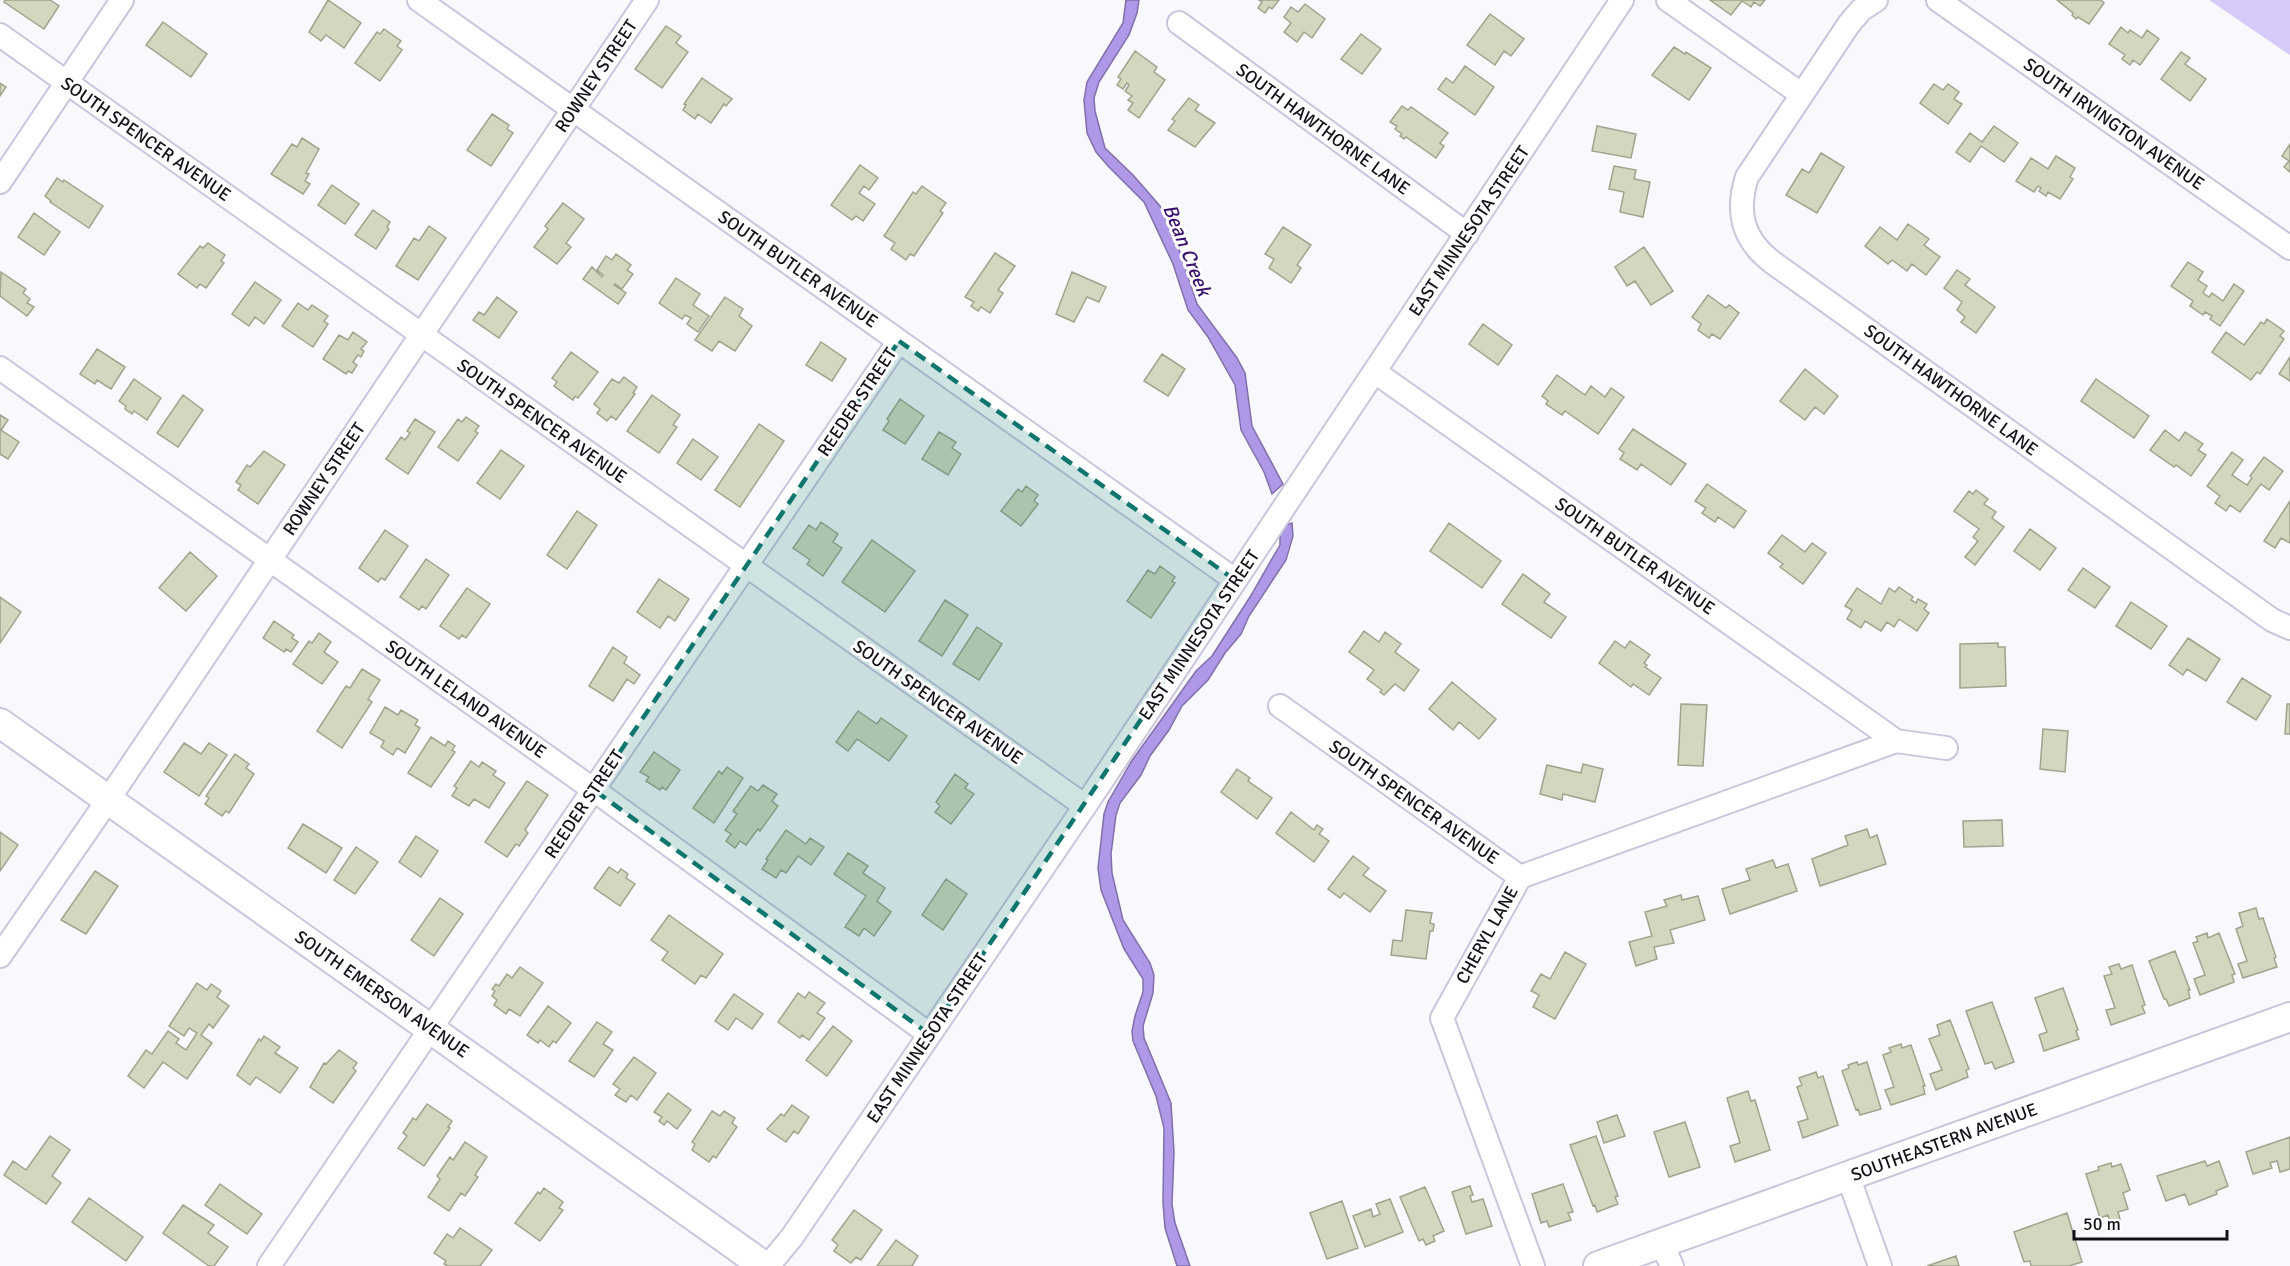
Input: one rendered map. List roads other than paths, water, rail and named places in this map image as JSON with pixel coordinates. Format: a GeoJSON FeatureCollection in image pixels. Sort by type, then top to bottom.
{"type":"FeatureCollection","features":[{"type":"Feature","properties":{"kind":"main road","name":"SOUTH EMERSON AVENUE"},"geometry":{"type":"LineString","coordinates":[[0,723],[766,1266]]}},
{"type":"Feature","properties":{"kind":"main road","name":"SOUTHEASTERN AVENUE"},"geometry":{"type":"LineString","coordinates":[[1598,1266],[1667,1255],[1848,1176],[2290,1017]]}},
{"type":"Feature","properties":{"kind":"street"},"geometry":{"type":"LineString","coordinates":[[0,182],[122,0]]}},
{"type":"Feature","properties":{"kind":"street","name":"SOUTH BUTLER AVENUE"},"geometry":{"type":"LineString","coordinates":[[419,0],[1235,580]]}},
{"type":"Feature","properties":{"kind":"street","name":"ROWNEY STREET"},"geometry":{"type":"LineString","coordinates":[[0,956],[108,800],[647,0]]}},
{"type":"Feature","properties":{"kind":"street","name":"EAST MINNESOTA STREET"},"geometry":{"type":"LineString","coordinates":[[766,1266],[792,1237],[1084,806],[1622,0]]}},
{"type":"Feature","properties":{"kind":"street"},"geometry":{"type":"LineString","coordinates":[[1668,0],[1801,94],[1855,16],[1876,0]]}},
{"type":"Feature","properties":{"kind":"street","name":"SOUTH IRVINGTON AVENUE"},"geometry":{"type":"LineString","coordinates":[[1938,0],[2290,248]]}},
{"type":"Feature","properties":{"kind":"street","name":"SOUTH HAWTHORNE LANE"},"geometry":{"type":"LineString","coordinates":[[1179,23],[1467,234]]}},
{"type":"Feature","properties":{"kind":"street","name":"SOUTH SPENCER AVENUE"},"geometry":{"type":"LineString","coordinates":[[0,35],[1084,806]]}},
{"type":"Feature","properties":{"kind":"street","name":"SOUTH HAWTHORNE LANE"},"geometry":{"type":"LineString","coordinates":[[1801,94],[1752,168],[1741,195],[1744,224],[1758,249],[1772,262],[2272,620],[2290,628]]}},
{"type":"Feature","properties":{"kind":"street","name":"REEDER STREET"},"geometry":{"type":"LineString","coordinates":[[272,1265],[898,341]]}},
{"type":"Feature","properties":{"kind":"street","name":"SOUTH LELAND AVENUE"},"geometry":{"type":"LineString","coordinates":[[0,368],[594,790],[929,1034]]}},
{"type":"Feature","properties":{"kind":"street","name":"SOUTH BUTLER AVENUE"},"geometry":{"type":"LineString","coordinates":[[1374,372],[1896,741]]}},
{"type":"Feature","properties":{"kind":"street","name":"SOUTH SPENCER AVENUE"},"geometry":{"type":"LineString","coordinates":[[1280,706],[1520,877]]}},
{"type":"Feature","properties":{"kind":"street"},"geometry":{"type":"LineString","coordinates":[[1896,741],[1946,748]]}},
{"type":"Feature","properties":{"kind":"street","name":"CHERYL LANE"},"geometry":{"type":"LineString","coordinates":[[1533,1266],[1442,1018],[1520,877],[1896,741]]}},
{"type":"Feature","properties":{"kind":"street"},"geometry":{"type":"LineString","coordinates":[[1848,1176],[1880,1266]]}},
{"type":"Feature","properties":{"kind":"water label","name":"Bean Creek"},"geometry":{"type":"Point","coordinates":[1187,250]}}]}
